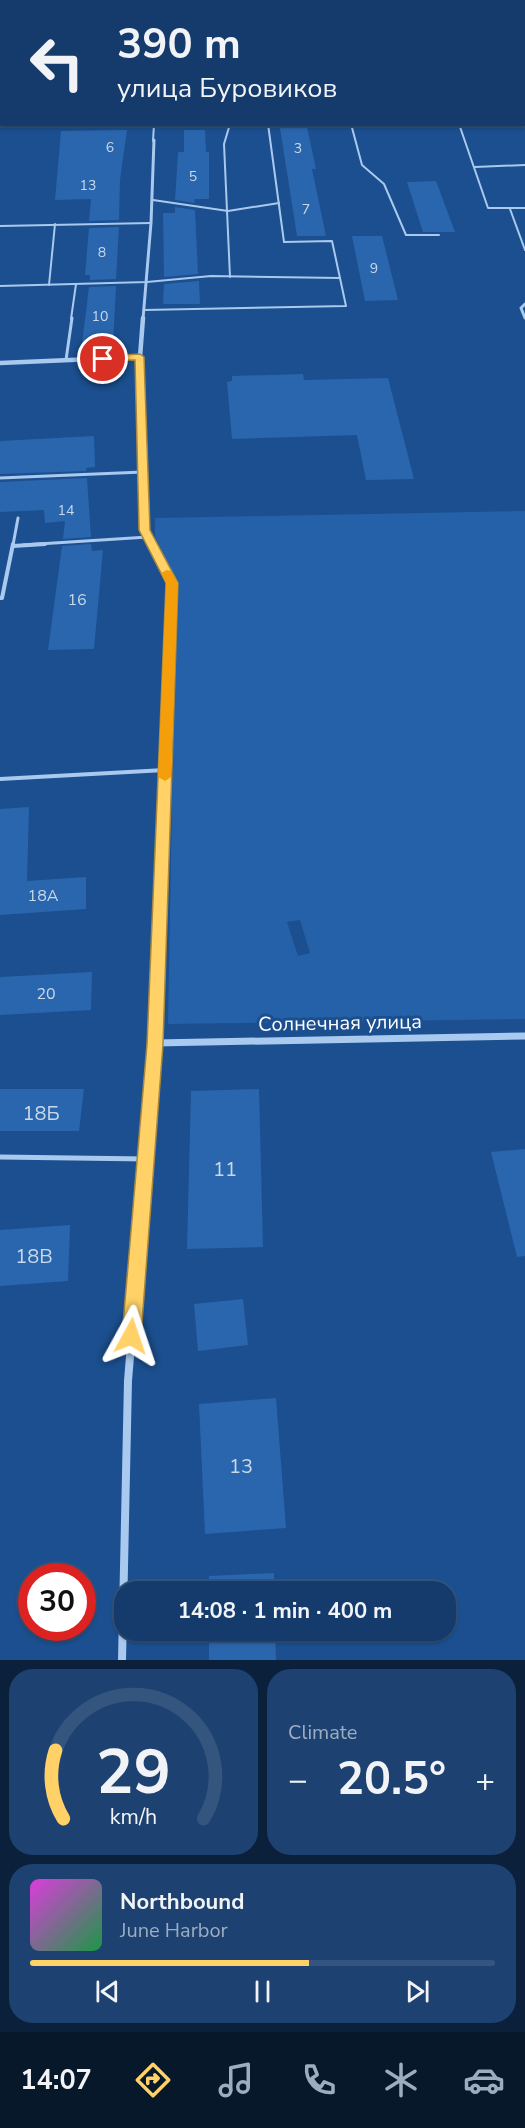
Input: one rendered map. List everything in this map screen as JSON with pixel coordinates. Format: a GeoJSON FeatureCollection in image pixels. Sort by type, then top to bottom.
{"type":"FeatureCollection","features":[{"type":"Feature","properties":{"kind":"street"},"geometry":{"type":"LineString","coordinates":[[122,1660],[128,1381],[155,1044],[172,583],[145,530],[140,357],[152,223],[154,126]]}},
{"type":"Feature","properties":{"kind":"street"},"geometry":{"type":"LineString","coordinates":[[525,304],[521,308],[525,318]]}},
{"type":"Feature","properties":{"kind":"street"},"geometry":{"type":"LineString","coordinates":[[0,363],[140,357]]}},
{"type":"Feature","properties":{"kind":"street","name":"Солнечная улица"},"geometry":{"type":"LineString","coordinates":[[155,1044],[525,1036]]}},
{"type":"Feature","properties":{"kind":"lane"},"geometry":{"type":"LineString","coordinates":[[230,126],[224,144],[230,277]]}},
{"type":"Feature","properties":{"kind":"lane"},"geometry":{"type":"LineString","coordinates":[[144,310],[346,306],[332,241],[284,242],[268,126]]}},
{"type":"Feature","properties":{"kind":"lane"},"geometry":{"type":"LineString","coordinates":[[352,126],[363,165],[384,184],[405,235],[439,235]]}},
{"type":"Feature","properties":{"kind":"lane"},"geometry":{"type":"LineString","coordinates":[[460,126],[488,208],[525,208]]}},
{"type":"Feature","properties":{"kind":"lane"},"geometry":{"type":"LineString","coordinates":[[475,167],[525,165]]}},
{"type":"Feature","properties":{"kind":"lane"},"geometry":{"type":"LineString","coordinates":[[153,200],[228,211],[279,203]]}},
{"type":"Feature","properties":{"kind":"lane"},"geometry":{"type":"LineString","coordinates":[[510,209],[525,250]]}},
{"type":"Feature","properties":{"kind":"lane"},"geometry":{"type":"LineString","coordinates":[[0,226],[152,223]]}},
{"type":"Feature","properties":{"kind":"lane"},"geometry":{"type":"LineString","coordinates":[[49,285],[55,224]]}},
{"type":"Feature","properties":{"kind":"lane"},"geometry":{"type":"LineString","coordinates":[[0,286],[230,277],[340,278]]}},
{"type":"Feature","properties":{"kind":"lane"},"geometry":{"type":"LineString","coordinates":[[66,360],[76,284]]}},
{"type":"Feature","properties":{"kind":"lane"},"geometry":{"type":"LineString","coordinates":[[0,478],[143,472]]}},
{"type":"Feature","properties":{"kind":"lane"},"geometry":{"type":"LineString","coordinates":[[0,598],[18,518]]}},
{"type":"Feature","properties":{"kind":"lane"},"geometry":{"type":"LineString","coordinates":[[13,546],[148,537]]}},
{"type":"Feature","properties":{"kind":"lane"},"geometry":{"type":"LineString","coordinates":[[0,779],[165,770]]}},
{"type":"Feature","properties":{"kind":"lane"},"geometry":{"type":"LineString","coordinates":[[0,1158],[146,1159]]}},
{"type":"Feature","properties":{"kind":"shaded area"},"geometry":{"type":"Polygon","coordinates":[[[525,511],[525,1019],[168,1024],[176,582],[155,536],[155,518],[525,511]],[[300,920],[287,922],[298,956],[310,953],[300,920]]]}},
{"type":"Feature","properties":{"kind":"building"},"geometry":{"type":"Polygon","coordinates":[[[307,127],[316,169],[312,169],[326,236],[297,236],[280,128],[307,127]]]}},
{"type":"Feature","properties":{"kind":"building"},"geometry":{"type":"Polygon","coordinates":[[[127,130],[120,180],[119,220],[89,221],[91,199],[55,200],[61,131],[127,130]]]}},
{"type":"Feature","properties":{"kind":"building"},"geometry":{"type":"Polygon","coordinates":[[[184,130],[205,130],[206,152],[209,152],[209,199],[194,199],[195,203],[175,200],[178,152],[184,152],[184,130]]]}},
{"type":"Feature","properties":{"kind":"building"},"geometry":{"type":"Polygon","coordinates":[[[436,181],[455,232],[423,232],[407,182],[436,181]]]}},
{"type":"Feature","properties":{"kind":"building"},"geometry":{"type":"Polygon","coordinates":[[[175,207],[195,210],[198,274],[164,277],[163,213],[175,213],[175,207]]]}},
{"type":"Feature","properties":{"kind":"building"},"geometry":{"type":"Polygon","coordinates":[[[119,227],[116,279],[90,280],[90,275],[85,275],[89,228],[119,227]]]}},
{"type":"Feature","properties":{"kind":"building"},"geometry":{"type":"Polygon","coordinates":[[[352,236],[382,236],[398,300],[365,301],[352,236]]]}},
{"type":"Feature","properties":{"kind":"building"},"geometry":{"type":"Polygon","coordinates":[[[199,281],[200,304],[163,304],[164,284],[199,281]]]}},
{"type":"Feature","properties":{"kind":"building"},"geometry":{"type":"Polygon","coordinates":[[[116,286],[113,343],[82,344],[89,287],[116,286]]]}},
{"type":"Feature","properties":{"kind":"building"},"geometry":{"type":"Polygon","coordinates":[[[303,374],[304,380],[388,378],[414,479],[366,480],[357,435],[232,439],[227,382],[232,381],[232,376],[303,374]]]}},
{"type":"Feature","properties":{"kind":"building"},"geometry":{"type":"Polygon","coordinates":[[[94,436],[95,467],[86,468],[86,471],[0,474],[0,441],[94,436]]]}},
{"type":"Feature","properties":{"kind":"building"},"geometry":{"type":"Polygon","coordinates":[[[87,478],[91,537],[63,539],[65,521],[45,523],[44,510],[0,512],[0,482],[87,478]]]}},
{"type":"Feature","properties":{"kind":"building"},"geometry":{"type":"Polygon","coordinates":[[[91,544],[92,551],[103,550],[94,649],[48,650],[62,546],[91,544]]]}},
{"type":"Feature","properties":{"kind":"building"},"geometry":{"type":"Polygon","coordinates":[[[29,807],[27,881],[86,877],[86,909],[0,915],[0,809],[29,807]]]}},
{"type":"Feature","properties":{"kind":"building"},"geometry":{"type":"Polygon","coordinates":[[[92,972],[91,1010],[0,1015],[0,977],[92,972]]]}},
{"type":"Feature","properties":{"kind":"building"},"geometry":{"type":"Polygon","coordinates":[[[0,1089],[84,1089],[79,1131],[0,1131],[0,1089]]]}},
{"type":"Feature","properties":{"kind":"building"},"geometry":{"type":"Polygon","coordinates":[[[259,1089],[263,1247],[187,1249],[191,1091],[259,1089]]]}},
{"type":"Feature","properties":{"kind":"building"},"geometry":{"type":"Polygon","coordinates":[[[525,1149],[525,1256],[517,1257],[491,1152],[525,1149]]]}},
{"type":"Feature","properties":{"kind":"building"},"geometry":{"type":"Polygon","coordinates":[[[70,1225],[68,1281],[0,1286],[0,1230],[70,1225]]]}},
{"type":"Feature","properties":{"kind":"building"},"geometry":{"type":"Polygon","coordinates":[[[243,1299],[248,1345],[198,1351],[194,1304],[243,1299]]]}},
{"type":"Feature","properties":{"kind":"building"},"geometry":{"type":"Polygon","coordinates":[[[276,1398],[286,1528],[205,1534],[199,1404],[276,1398]]]}},
{"type":"Feature","properties":{"kind":"building"},"geometry":{"type":"Polygon","coordinates":[[[274,1573],[274,1581],[209,1581],[209,1576],[274,1573]]]}},
{"type":"Feature","properties":{"kind":"building"},"geometry":{"type":"Polygon","coordinates":[[[209,1641],[275,1641],[276,1660],[209,1660],[209,1641]]]}},
{"type":"Feature","properties":{"kind":"slow traffic"},"geometry":{"type":"LineString","coordinates":[[165,777],[172,583],[167,573]]}},
{"type":"Feature","properties":{"kind":"route"},"geometry":{"type":"LineString","coordinates":[[103,359],[140,357],[145,530],[172,583],[155,1044],[131,1336]]}}]}
